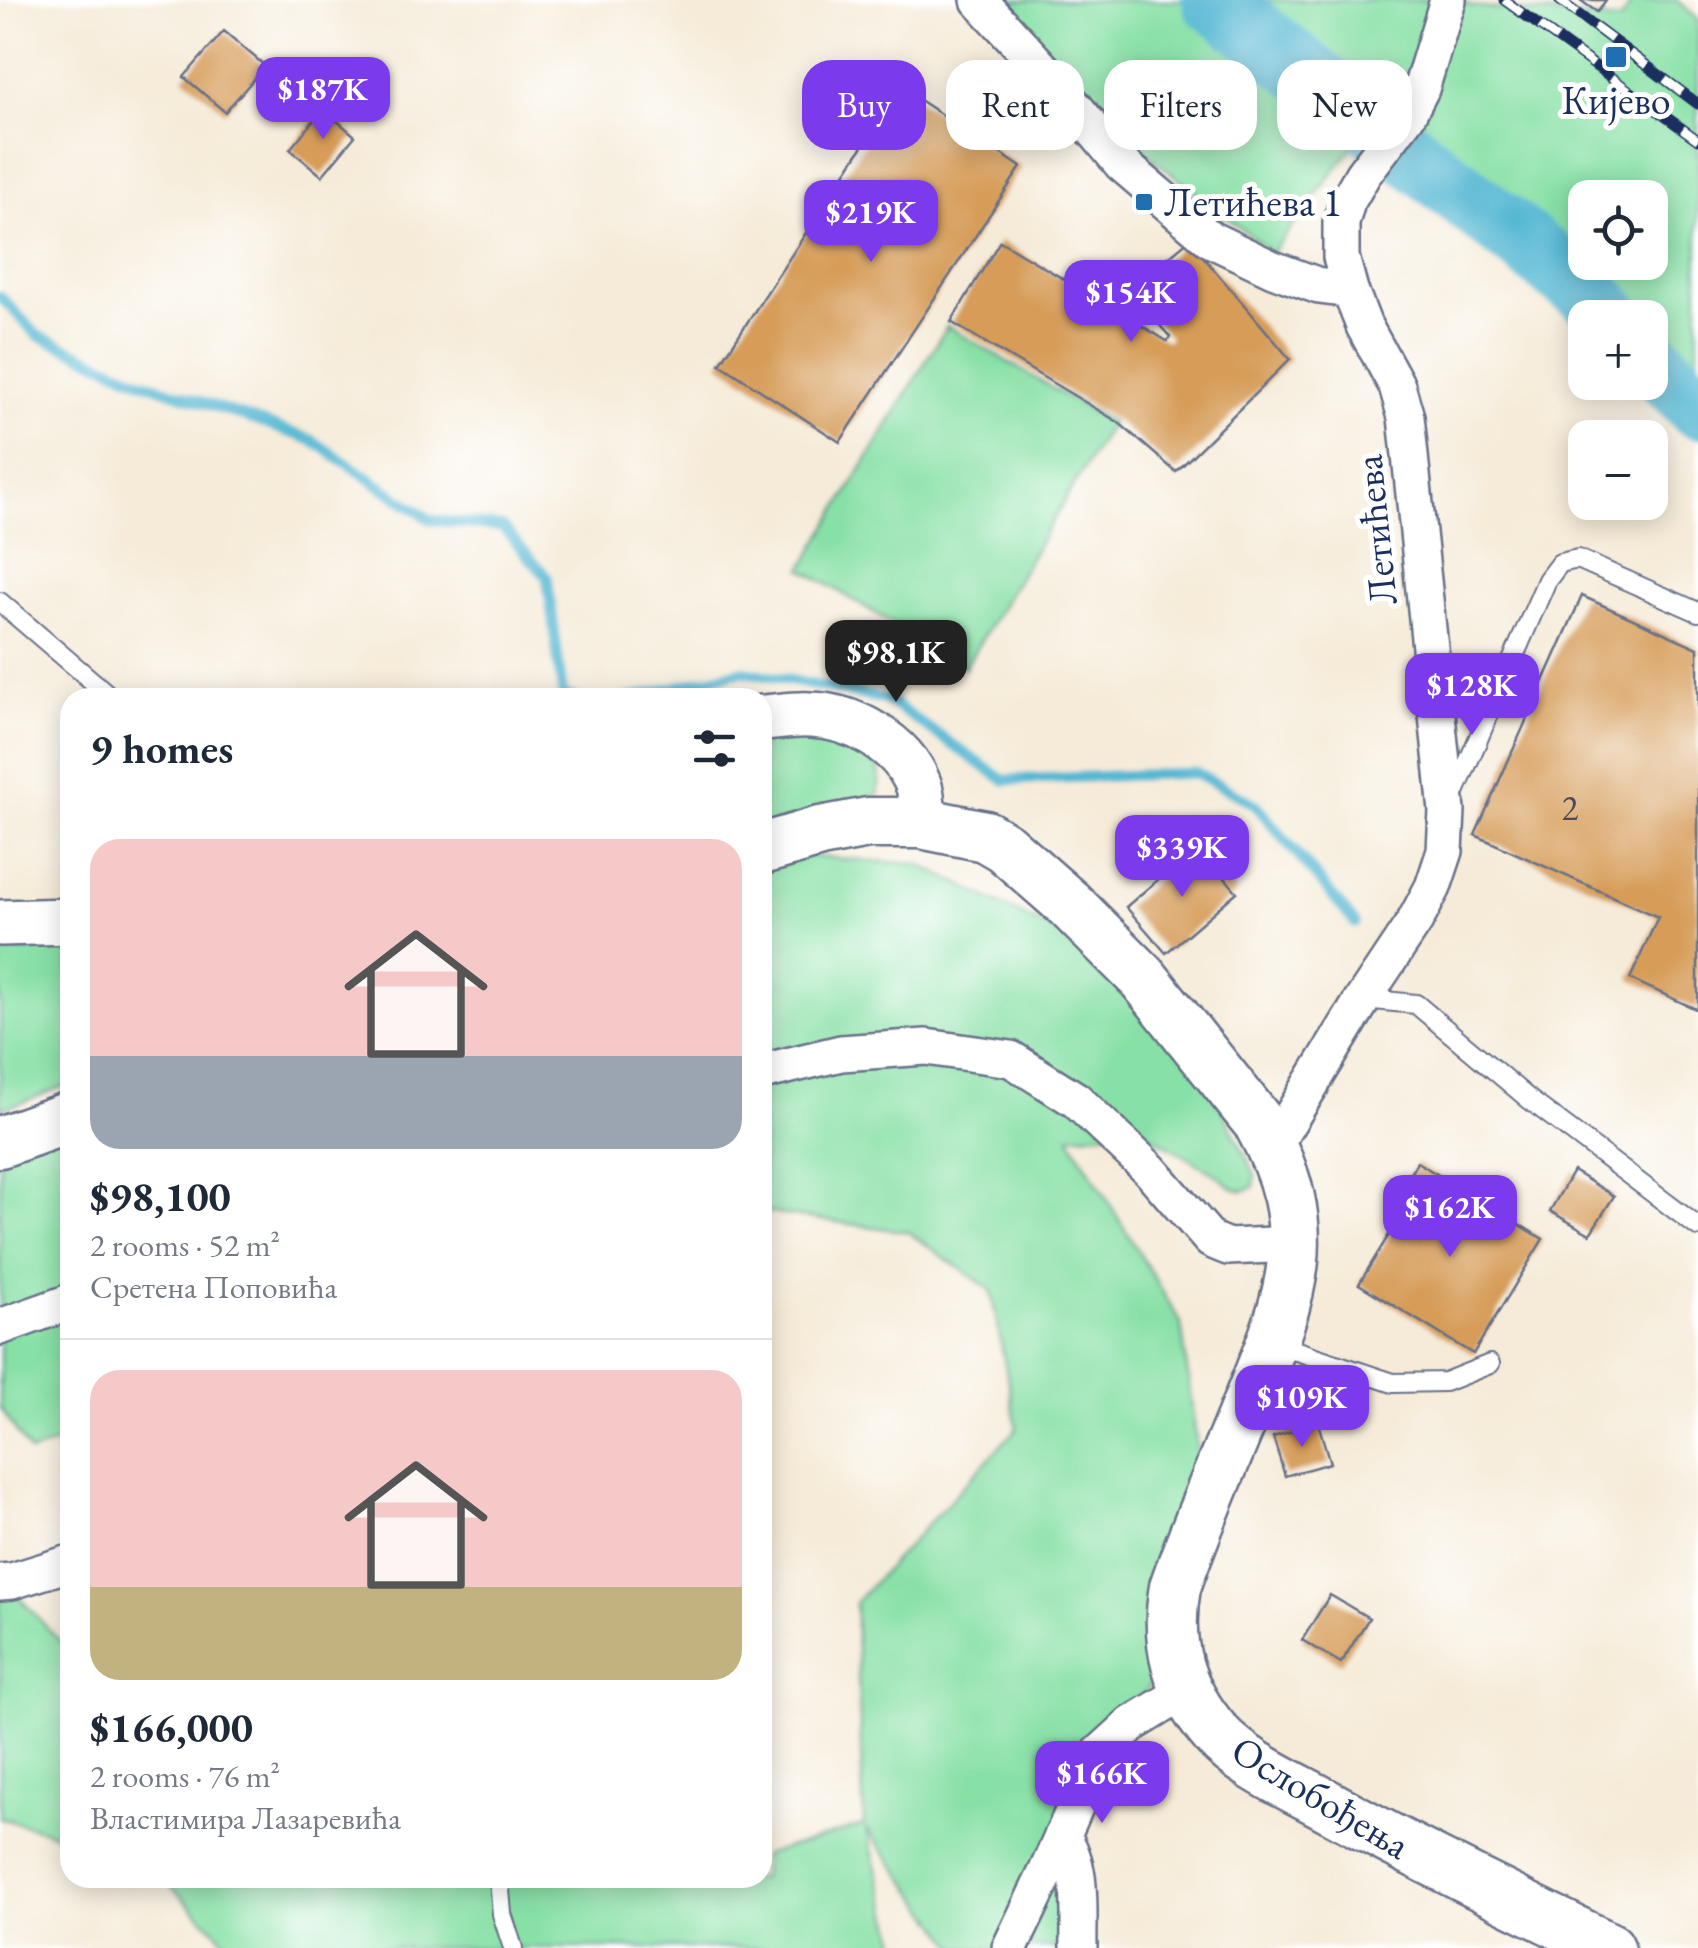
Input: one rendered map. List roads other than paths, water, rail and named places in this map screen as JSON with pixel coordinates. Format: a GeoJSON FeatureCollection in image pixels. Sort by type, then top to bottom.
{"type":"FeatureCollection","features":[{"type":"Feature","properties":{"kind":"main road","name":"Ослобођења"},"geometry":{"type":"LineString","coordinates":[[772,846],[868,823],[921,823],[985,836],[1004,847],[1068,904],[1143,978],[1259,1123],[1273,1147],[1289,1194],[1294,1244],[1288,1297],[1175,1587],[1170,1614],[1173,1644],[1176,1667],[1186,1692],[1220,1738],[1257,1765],[1400,1846],[1610,1948]]}},
{"type":"Feature","properties":{"kind":"main road"},"geometry":{"type":"LineString","coordinates":[[0,1142],[60,1120]]}},
{"type":"Feature","properties":{"kind":"street"},"geometry":{"type":"LineString","coordinates":[[979,0],[1050,76],[1122,164],[1210,238],[1318,286],[1350,290]]}},
{"type":"Feature","properties":{"kind":"street","name":"Летићева"},"geometry":{"type":"LineString","coordinates":[[1273,1147],[1415,921],[1433,887],[1444,851],[1447,811],[1406,417],[1397,386],[1364,326],[1350,290],[1341,257],[1341,224],[1363,174],[1407,116],[1421,90],[1448,0]]}},
{"type":"Feature","properties":{"kind":"street"},"geometry":{"type":"LineString","coordinates":[[772,717],[812,714],[852,722],[887,743],[918,782],[921,823]]}},
{"type":"Feature","properties":{"kind":"street"},"geometry":{"type":"LineString","coordinates":[[0,923],[60,921]]}},
{"type":"Feature","properties":{"kind":"street"},"geometry":{"type":"LineString","coordinates":[[772,1070],[840,1053],[926,1047],[1010,1059],[1076,1100],[1150,1170],[1211,1240],[1228,1248],[1294,1244]]}},
{"type":"Feature","properties":{"kind":"street"},"geometry":{"type":"LineString","coordinates":[[0,1327],[60,1306]]}},
{"type":"Feature","properties":{"kind":"street"},"geometry":{"type":"LineString","coordinates":[[0,1582],[60,1566]]}},
{"type":"Feature","properties":{"kind":"street"},"geometry":{"type":"LineString","coordinates":[[1010,1948],[1098,1756],[1132,1724],[1186,1692]]}},
{"type":"Feature","properties":{"kind":"street"},"geometry":{"type":"LineString","coordinates":[[1062,1836],[1075,1863],[1080,1948]]}},
{"type":"Feature","properties":{"kind":"lane"},"geometry":{"type":"LineString","coordinates":[[1447,811],[1547,580],[1560,563],[1578,559],[1698,612]]}},
{"type":"Feature","properties":{"kind":"lane"},"geometry":{"type":"LineString","coordinates":[[0,602],[100,688]]}},
{"type":"Feature","properties":{"kind":"lane"},"geometry":{"type":"LineString","coordinates":[[1363,999],[1416,1004],[1530,1100],[1698,1228]]}},
{"type":"Feature","properties":{"kind":"lane"},"geometry":{"type":"LineString","coordinates":[[1272,1343],[1392,1383],[1445,1382],[1490,1364]]}},
{"type":"Feature","properties":{"kind":"lane"},"geometry":{"type":"LineString","coordinates":[[500,1888],[502,1914],[513,1948]]}},
{"type":"Feature","properties":{"kind":"waterway"},"geometry":{"type":"LineString","coordinates":[[1214,0],[1596,300]]}},
{"type":"Feature","properties":{"kind":"waterway"},"geometry":{"type":"LineString","coordinates":[[0,296],[37,335],[144,382],[312,440],[431,520],[502,527],[547,577],[562,688]]}},
{"type":"Feature","properties":{"kind":"waterway"},"geometry":{"type":"LineString","coordinates":[[1668,375],[1698,406]]}},
{"type":"Feature","properties":{"kind":"waterway"},"geometry":{"type":"LineString","coordinates":[[671,688],[742,671],[887,700],[1004,780],[1196,773],[1255,804],[1355,923]]}},
{"type":"Feature","properties":{"kind":"railway"},"geometry":{"type":"LineString","coordinates":[[1504,0],[1698,140]]}},
{"type":"Feature","properties":{"kind":"railway"},"geometry":{"type":"LineString","coordinates":[[1559,0],[1698,104]]}},
{"type":"Feature","properties":{"kind":"place","name":"Кијево"},"geometry":{"type":"Point","coordinates":[1616,57]}},
{"type":"Feature","properties":{"kind":"place","name":"Летићева 1"},"geometry":{"type":"Point","coordinates":[1144,202]}}]}
